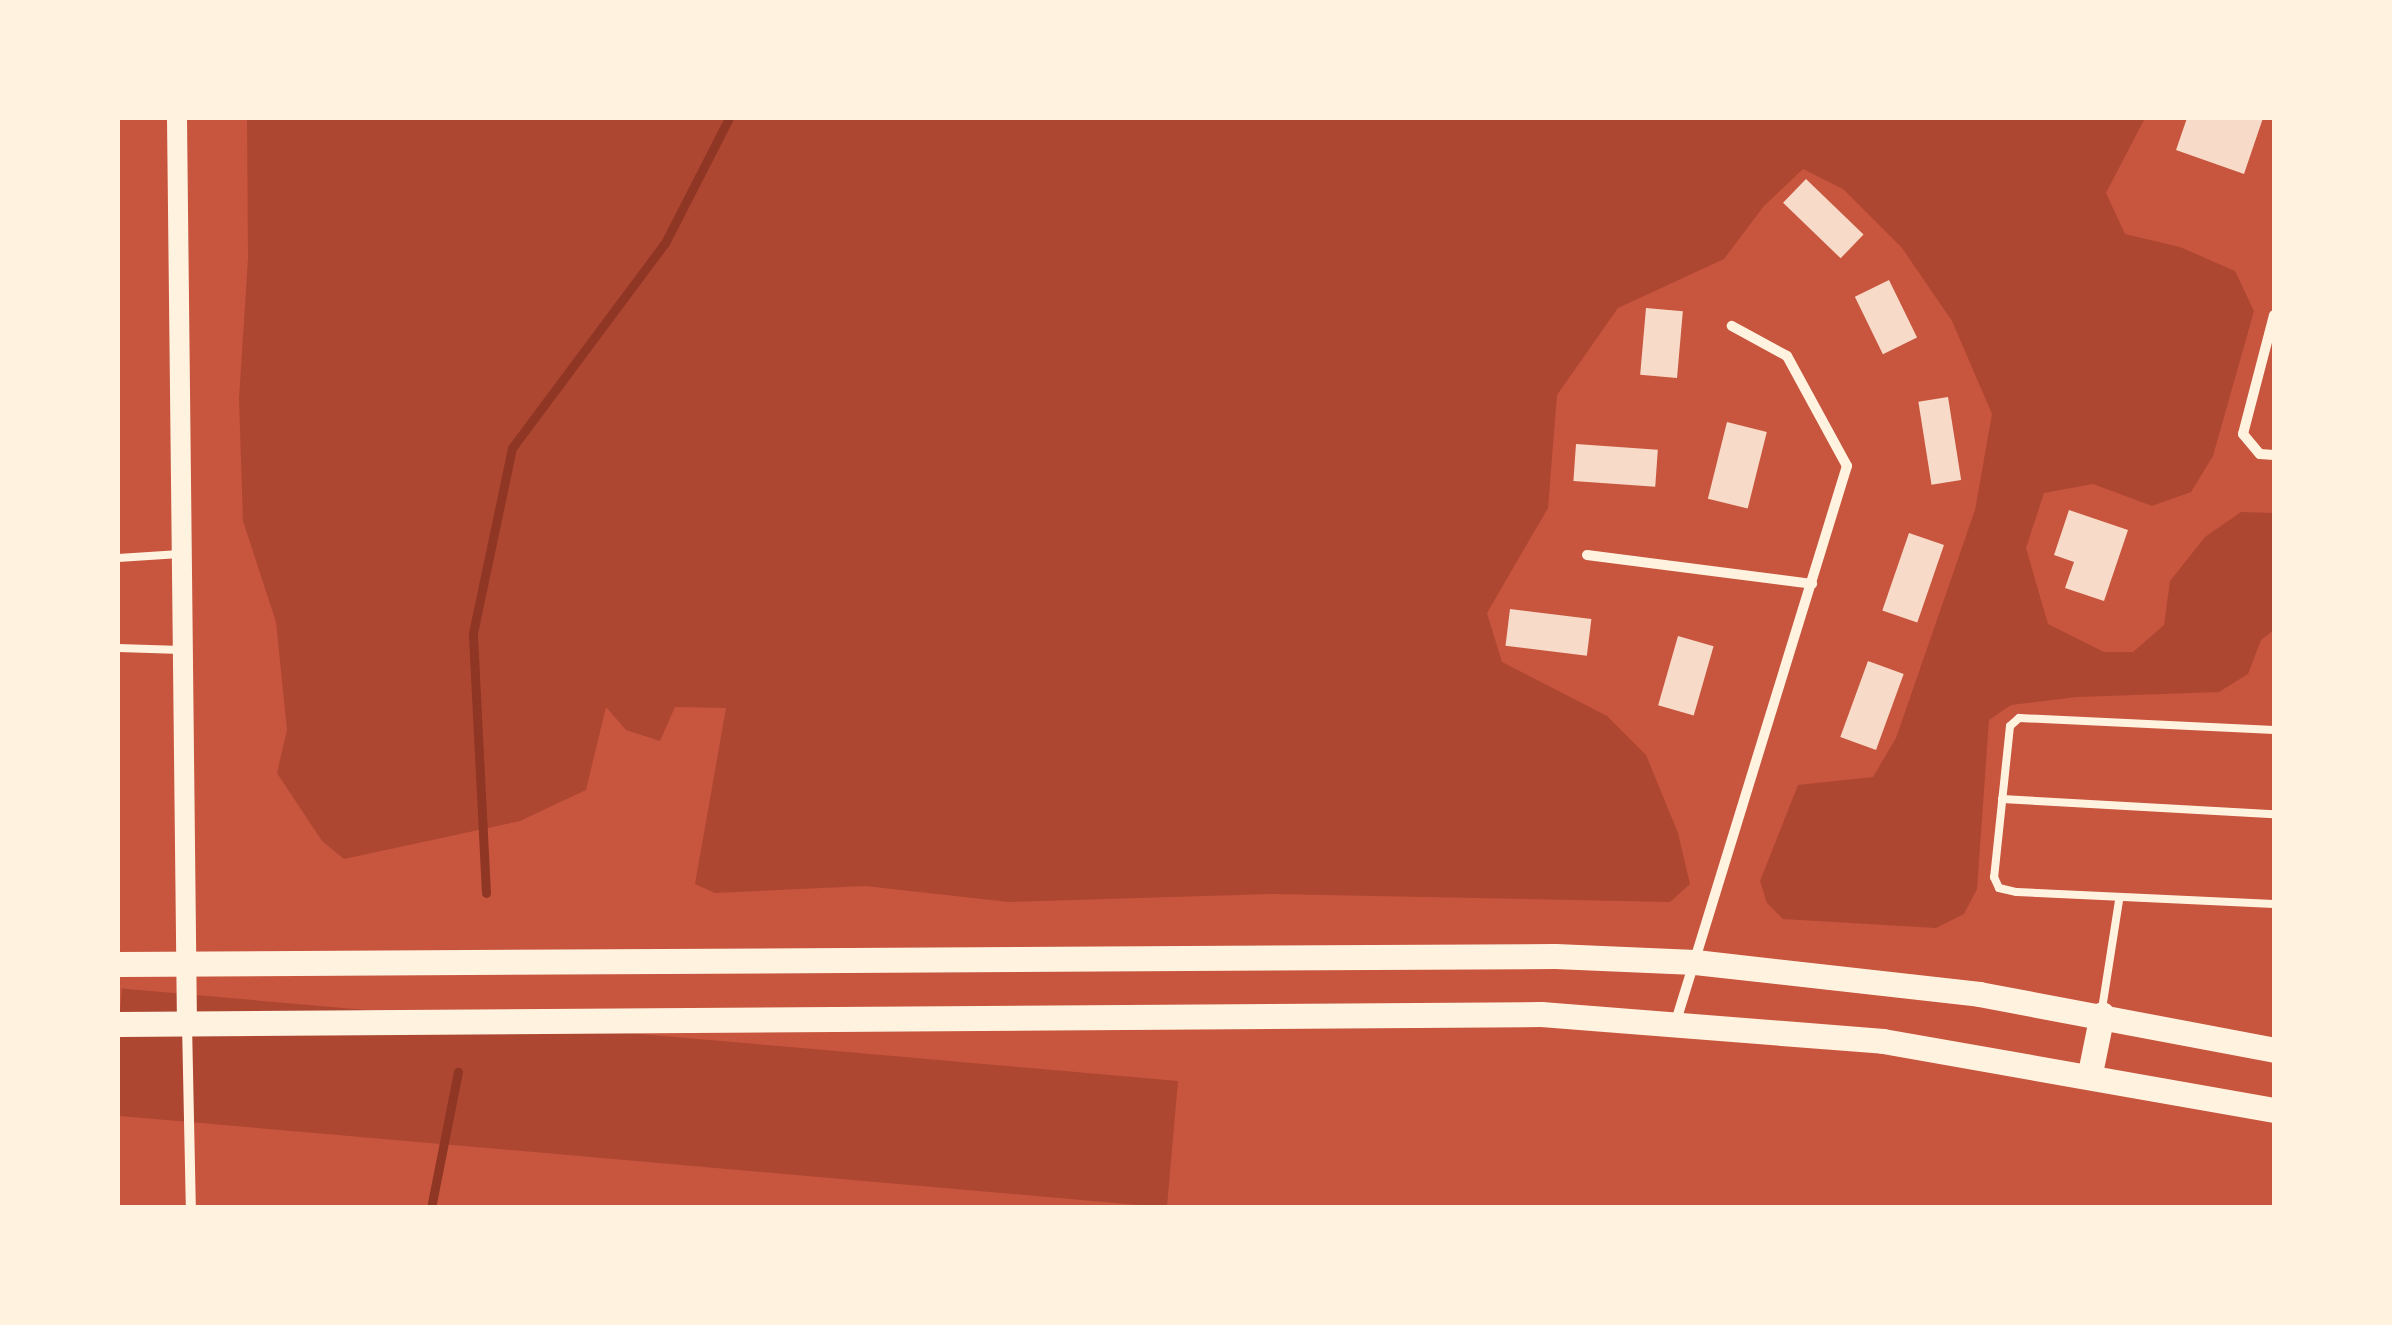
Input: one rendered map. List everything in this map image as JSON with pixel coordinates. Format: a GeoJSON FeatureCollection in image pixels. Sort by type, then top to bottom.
{"type":"FeatureCollection","features":[{"type":"Feature","properties":{"kind":"highway"},"geometry":{"type":"LineString","coordinates":[[118,964],[1418,954],[1695,962],[2102,1014],[2274,1050]]}},
{"type":"Feature","properties":{"kind":"highway"},"geometry":{"type":"LineString","coordinates":[[118,1024],[1394,1012],[1676,1021],[1883,1041],[2090,1073],[2274,1110]]}},
{"type":"Feature","properties":{"kind":"highway"},"geometry":{"type":"LineString","coordinates":[[2090,1073],[2102,1014]]}},
{"type":"Feature","properties":{"kind":"main road"},"geometry":{"type":"LineString","coordinates":[[176,118],[187,1024]]}},
{"type":"Feature","properties":{"kind":"street"},"geometry":{"type":"LineString","coordinates":[[2274,315],[2243,434],[2260,454],[2274,455]]}},
{"type":"Feature","properties":{"kind":"street"},"geometry":{"type":"LineString","coordinates":[[1676,1021],[1847,466],[1787,356],[1732,326]]}},
{"type":"Feature","properties":{"kind":"street"},"geometry":{"type":"LineString","coordinates":[[1587,555],[1812,584]]}},
{"type":"Feature","properties":{"kind":"street"},"geometry":{"type":"LineString","coordinates":[[187,1024],[191,1208]]}},
{"type":"Feature","properties":{"kind":"lane"},"geometry":{"type":"LineString","coordinates":[[118,558],[180,554]]}},
{"type":"Feature","properties":{"kind":"lane"},"geometry":{"type":"LineString","coordinates":[[118,648],[181,650]]}},
{"type":"Feature","properties":{"kind":"lane"},"geometry":{"type":"LineString","coordinates":[[2274,730],[2019,718],[2010,726],[1994,877],[1998,888],[2120,900],[2274,904]]}},
{"type":"Feature","properties":{"kind":"lane"},"geometry":{"type":"LineString","coordinates":[[2002,799],[2274,814]]}},
{"type":"Feature","properties":{"kind":"lane"},"geometry":{"type":"LineString","coordinates":[[2102,1014],[2120,900]]}},
{"type":"Feature","properties":{"kind":"shaded area"},"geometry":{"type":"Polygon","coordinates":[[[247,118],[2145,118],[2106,193],[2125,234],[2180,247],[2235,271],[2254,311],[2213,456],[2191,492],[2152,506],[2093,484],[2044,493],[2026,548],[2048,624],[2104,652],[2133,652],[2164,625],[2170,581],[2205,537],[2241,512],[2274,513],[2274,630],[2261,640],[2248,674],[2219,692],[2077,697],[2011,705],[1989,720],[1977,889],[1964,914],[1936,928],[1783,919],[1767,903],[1760,881],[1798,785],[1873,777],[1896,738],[1975,510],[1992,414],[1952,321],[1902,248],[1843,189],[1803,169],[1764,206],[1724,259],[1618,308],[1557,395],[1548,508],[1487,613],[1502,662],[1607,716],[1646,755],[1678,833],[1690,884],[1670,902],[1274,894],[1009,902],[865,886],[715,893],[695,884],[726,708],[675,707],[660,741],[626,730],[606,707],[586,790],[520,821],[344,859],[322,841],[277,773],[287,730],[276,622],[243,521],[239,399],[248,258],[247,118]]]}},
{"type":"Feature","properties":{"kind":"shaded area"},"geometry":{"type":"Polygon","coordinates":[[[122,989],[1178,1081],[1167,1208],[118,1116],[122,989]]]}},
{"type":"Feature","properties":{"kind":"building"},"geometry":{"type":"Polygon","coordinates":[[[2187,118],[2263,118],[2244,174],[2176,150],[2187,118]]]}},
{"type":"Feature","properties":{"kind":"building"},"geometry":{"type":"Polygon","coordinates":[[[1806,179],[1864,235],[1841,258],[1783,203],[1806,179]]]}},
{"type":"Feature","properties":{"kind":"building"},"geometry":{"type":"Polygon","coordinates":[[[1889,280],[1917,338],[1883,354],[1855,297],[1889,280]]]}},
{"type":"Feature","properties":{"kind":"building"},"geometry":{"type":"Polygon","coordinates":[[[1646,308],[1683,311],[1677,378],[1640,375],[1646,308]]]}},
{"type":"Feature","properties":{"kind":"building"},"geometry":{"type":"Polygon","coordinates":[[[1948,397],[1961,480],[1932,485],[1918,402],[1948,397]]]}},
{"type":"Feature","properties":{"kind":"building"},"geometry":{"type":"Polygon","coordinates":[[[1727,422],[1767,432],[1748,509],[1708,499],[1727,422]]]}},
{"type":"Feature","properties":{"kind":"building"},"geometry":{"type":"Polygon","coordinates":[[[1576,444],[1658,450],[1655,487],[1573,481],[1576,444]]]}},
{"type":"Feature","properties":{"kind":"building"},"geometry":{"type":"Polygon","coordinates":[[[2069,510],[2128,530],[2104,601],[2065,588],[2074,562],[2054,555],[2069,510]]]}},
{"type":"Feature","properties":{"kind":"building"},"geometry":{"type":"Polygon","coordinates":[[[1909,533],[1944,545],[1917,623],[1882,611],[1909,533]]]}},
{"type":"Feature","properties":{"kind":"building"},"geometry":{"type":"Polygon","coordinates":[[[1510,609],[1591,619],[1587,656],[1505,646],[1510,609]]]}},
{"type":"Feature","properties":{"kind":"building"},"geometry":{"type":"Polygon","coordinates":[[[1678,636],[1714,646],[1694,715],[1658,705],[1678,636]]]}},
{"type":"Feature","properties":{"kind":"building"},"geometry":{"type":"Polygon","coordinates":[[[1868,661],[1904,674],[1876,750],[1840,737],[1868,661]]]}},
{"type":"Feature","properties":{"kind":"waterway"},"geometry":{"type":"LineString","coordinates":[[486,893],[473,633],[512,448],[665,243],[729,118]]}},
{"type":"Feature","properties":{"kind":"waterway"},"geometry":{"type":"LineString","coordinates":[[431,1208],[458,1072]]}}]}
